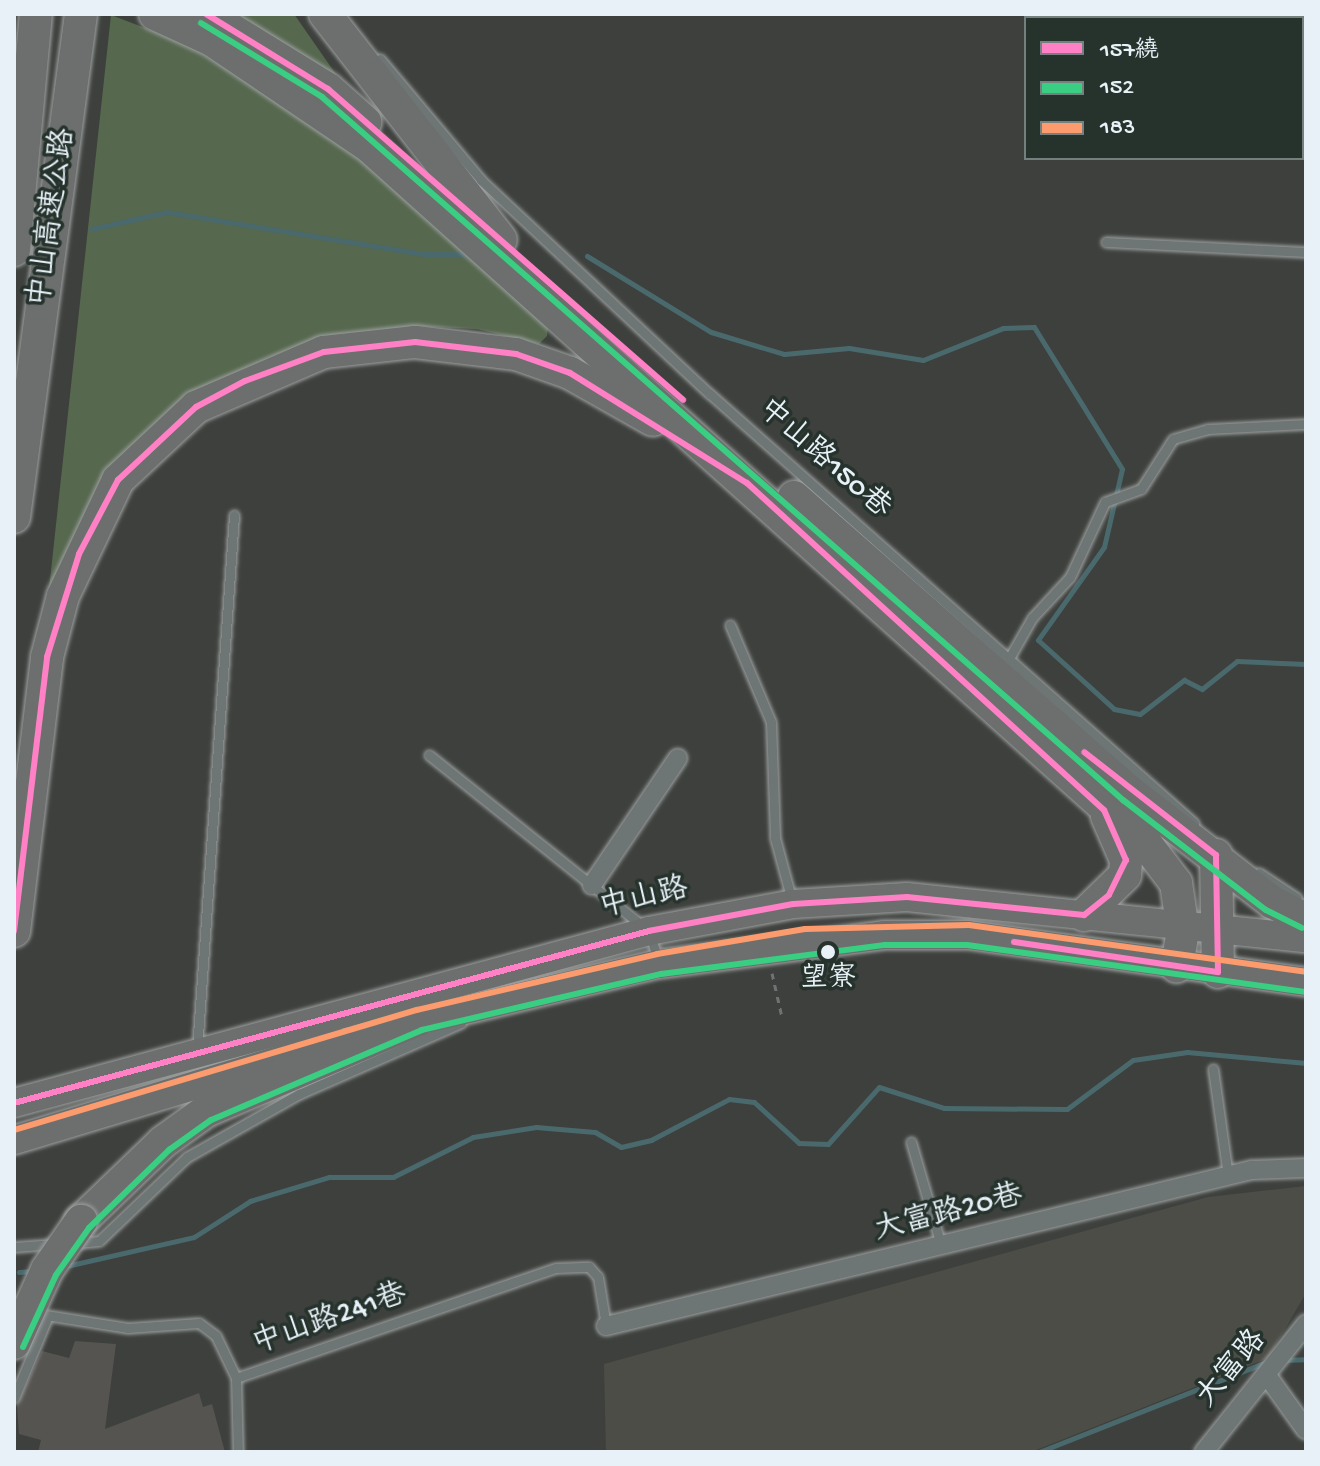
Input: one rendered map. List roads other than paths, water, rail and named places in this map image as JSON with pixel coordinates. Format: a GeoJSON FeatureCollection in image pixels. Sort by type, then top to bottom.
{"type":"FeatureCollection","features":[{"type":"Feature","properties":{"kind":"highway"},"geometry":{"type":"LineString","coordinates":[[14,156],[36,14]]}},
{"type":"Feature","properties":{"kind":"highway","name":"中山高速公路"},"geometry":{"type":"LineString","coordinates":[[14,250],[36,14]]}},
{"type":"Feature","properties":{"kind":"highway","name":"中山高速公路"},"geometry":{"type":"LineString","coordinates":[[14,517],[81,14]]}},
{"type":"Feature","properties":{"kind":"highway"},"geometry":{"type":"LineString","coordinates":[[155,14],[212,40],[370,147],[747,483],[1112,789],[1216,855],[1272,902],[1306,919]]}},
{"type":"Feature","properties":{"kind":"highway"},"geometry":{"type":"LineString","coordinates":[[206,14],[328,89],[501,240],[1112,789],[1147,845],[1176,883],[1183,931],[1177,966]]}},
{"type":"Feature","properties":{"kind":"highway"},"geometry":{"type":"LineString","coordinates":[[325,14],[501,240]]}},
{"type":"Feature","properties":{"kind":"highway"},"geometry":{"type":"LineString","coordinates":[[14,931],[47,657],[63,596],[118,480],[196,407],[324,352],[459,343],[570,373],[747,483]]}},
{"type":"Feature","properties":{"kind":"highway"},"geometry":{"type":"LineString","coordinates":[[1084,915],[1125,875],[1126,860],[1112,789]]}},
{"type":"Feature","properties":{"kind":"highway"},"geometry":{"type":"LineString","coordinates":[[1216,855],[1221,935],[1218,972]]}},
{"type":"Feature","properties":{"kind":"highway"},"geometry":{"type":"LineString","coordinates":[[14,1343],[47,1270],[81,1221],[163,1142],[206,1111],[419,1020]]}},
{"type":"Feature","properties":{"kind":"main road","name":"中山路"},"geometry":{"type":"LineString","coordinates":[[14,1111],[649,931],[793,904],[907,897],[1084,915],[1221,935],[1306,938]]}},
{"type":"Feature","properties":{"kind":"main road"},"geometry":{"type":"LineString","coordinates":[[14,1140],[419,1020],[659,964],[766,946],[968,935],[1306,982]]}},
{"type":"Feature","properties":{"kind":"street"},"geometry":{"type":"LineString","coordinates":[[592,885],[678,758]]}},
{"type":"Feature","properties":{"kind":"street","name":"大富路20巷"},"geometry":{"type":"LineString","coordinates":[[606,1326],[1228,1176],[1306,1168]]}},
{"type":"Feature","properties":{"kind":"street","name":"大富路"},"geometry":{"type":"LineString","coordinates":[[1204,1452],[1268,1377],[1306,1324]]}},
{"type":"Feature","properties":{"kind":"street"},"geometry":{"type":"LineString","coordinates":[[1268,1377],[1306,1430]]}},
{"type":"Feature","properties":{"kind":"lane","name":"中山路150巷"},"geometry":{"type":"LineString","coordinates":[[343,14],[481,180],[710,394],[1011,655],[1112,789],[1214,841],[1306,905]]}},
{"type":"Feature","properties":{"kind":"lane"},"geometry":{"type":"LineString","coordinates":[[1106,242],[1306,252]]}},
{"type":"Feature","properties":{"kind":"lane"},"geometry":{"type":"LineString","coordinates":[[1011,655],[1032,618],[1070,577],[1105,502],[1141,489],[1173,439],[1208,429],[1306,424]]}},
{"type":"Feature","properties":{"kind":"lane"},"geometry":{"type":"LineString","coordinates":[[197,1057],[234,515]]}},
{"type":"Feature","properties":{"kind":"lane"},"geometry":{"type":"LineString","coordinates":[[730,625],[771,722],[775,838],[793,904]]}},
{"type":"Feature","properties":{"kind":"lane"},"geometry":{"type":"LineString","coordinates":[[429,755],[649,931],[659,964]]}},
{"type":"Feature","properties":{"kind":"lane"},"geometry":{"type":"LineString","coordinates":[[14,1247],[99,1241],[187,1157],[299,1094],[521,997]]}},
{"type":"Feature","properties":{"kind":"lane"},"geometry":{"type":"LineString","coordinates":[[1213,1069],[1228,1176]]}},
{"type":"Feature","properties":{"kind":"lane"},"geometry":{"type":"LineString","coordinates":[[911,1142],[941,1245]]}},
{"type":"Feature","properties":{"kind":"lane","name":"中山路241巷"},"geometry":{"type":"LineString","coordinates":[[14,1309],[128,1328],[199,1323],[216,1336],[236,1378],[556,1268],[589,1267],[598,1277],[606,1326]]}},
{"type":"Feature","properties":{"kind":"lane"},"geometry":{"type":"LineString","coordinates":[[14,1398],[48,1316]]}},
{"type":"Feature","properties":{"kind":"lane"},"geometry":{"type":"LineString","coordinates":[[236,1378],[238,1452]]}},
{"type":"Feature","properties":{"kind":"waterway"},"geometry":{"type":"LineString","coordinates":[[91,229],[167,212],[424,254],[470,254]]}},
{"type":"Feature","properties":{"kind":"waterway"},"geometry":{"type":"LineString","coordinates":[[587,256],[711,332],[784,354],[849,348],[923,360],[1003,328],[1034,327],[1122,469],[1104,547],[1038,640],[1114,709],[1140,714],[1184,680],[1202,689],[1237,661],[1306,664]]}},
{"type":"Feature","properties":{"kind":"waterway"},"geometry":{"type":"LineString","coordinates":[[62,1267],[194,1237],[250,1201],[329,1177],[393,1177],[473,1137],[536,1127],[595,1132],[621,1147],[651,1140],[729,1099],[754,1102],[799,1143],[828,1144],[879,1087],[944,1108],[1067,1109],[1133,1060],[1187,1052],[1306,1063]]}},
{"type":"Feature","properties":{"kind":"waterway"},"geometry":{"type":"LineString","coordinates":[[19,1272],[32,1271]]}},
{"type":"Feature","properties":{"kind":"waterway"},"geometry":{"type":"LineString","coordinates":[[1283,1360],[1306,1359]]}},
{"type":"Feature","properties":{"kind":"waterway"},"geometry":{"type":"LineString","coordinates":[[1039,1452],[1269,1361]]}},
{"type":"Feature","properties":{"kind":"place","name":"望寮"},"geometry":{"type":"Point","coordinates":[828,952]}}]}
